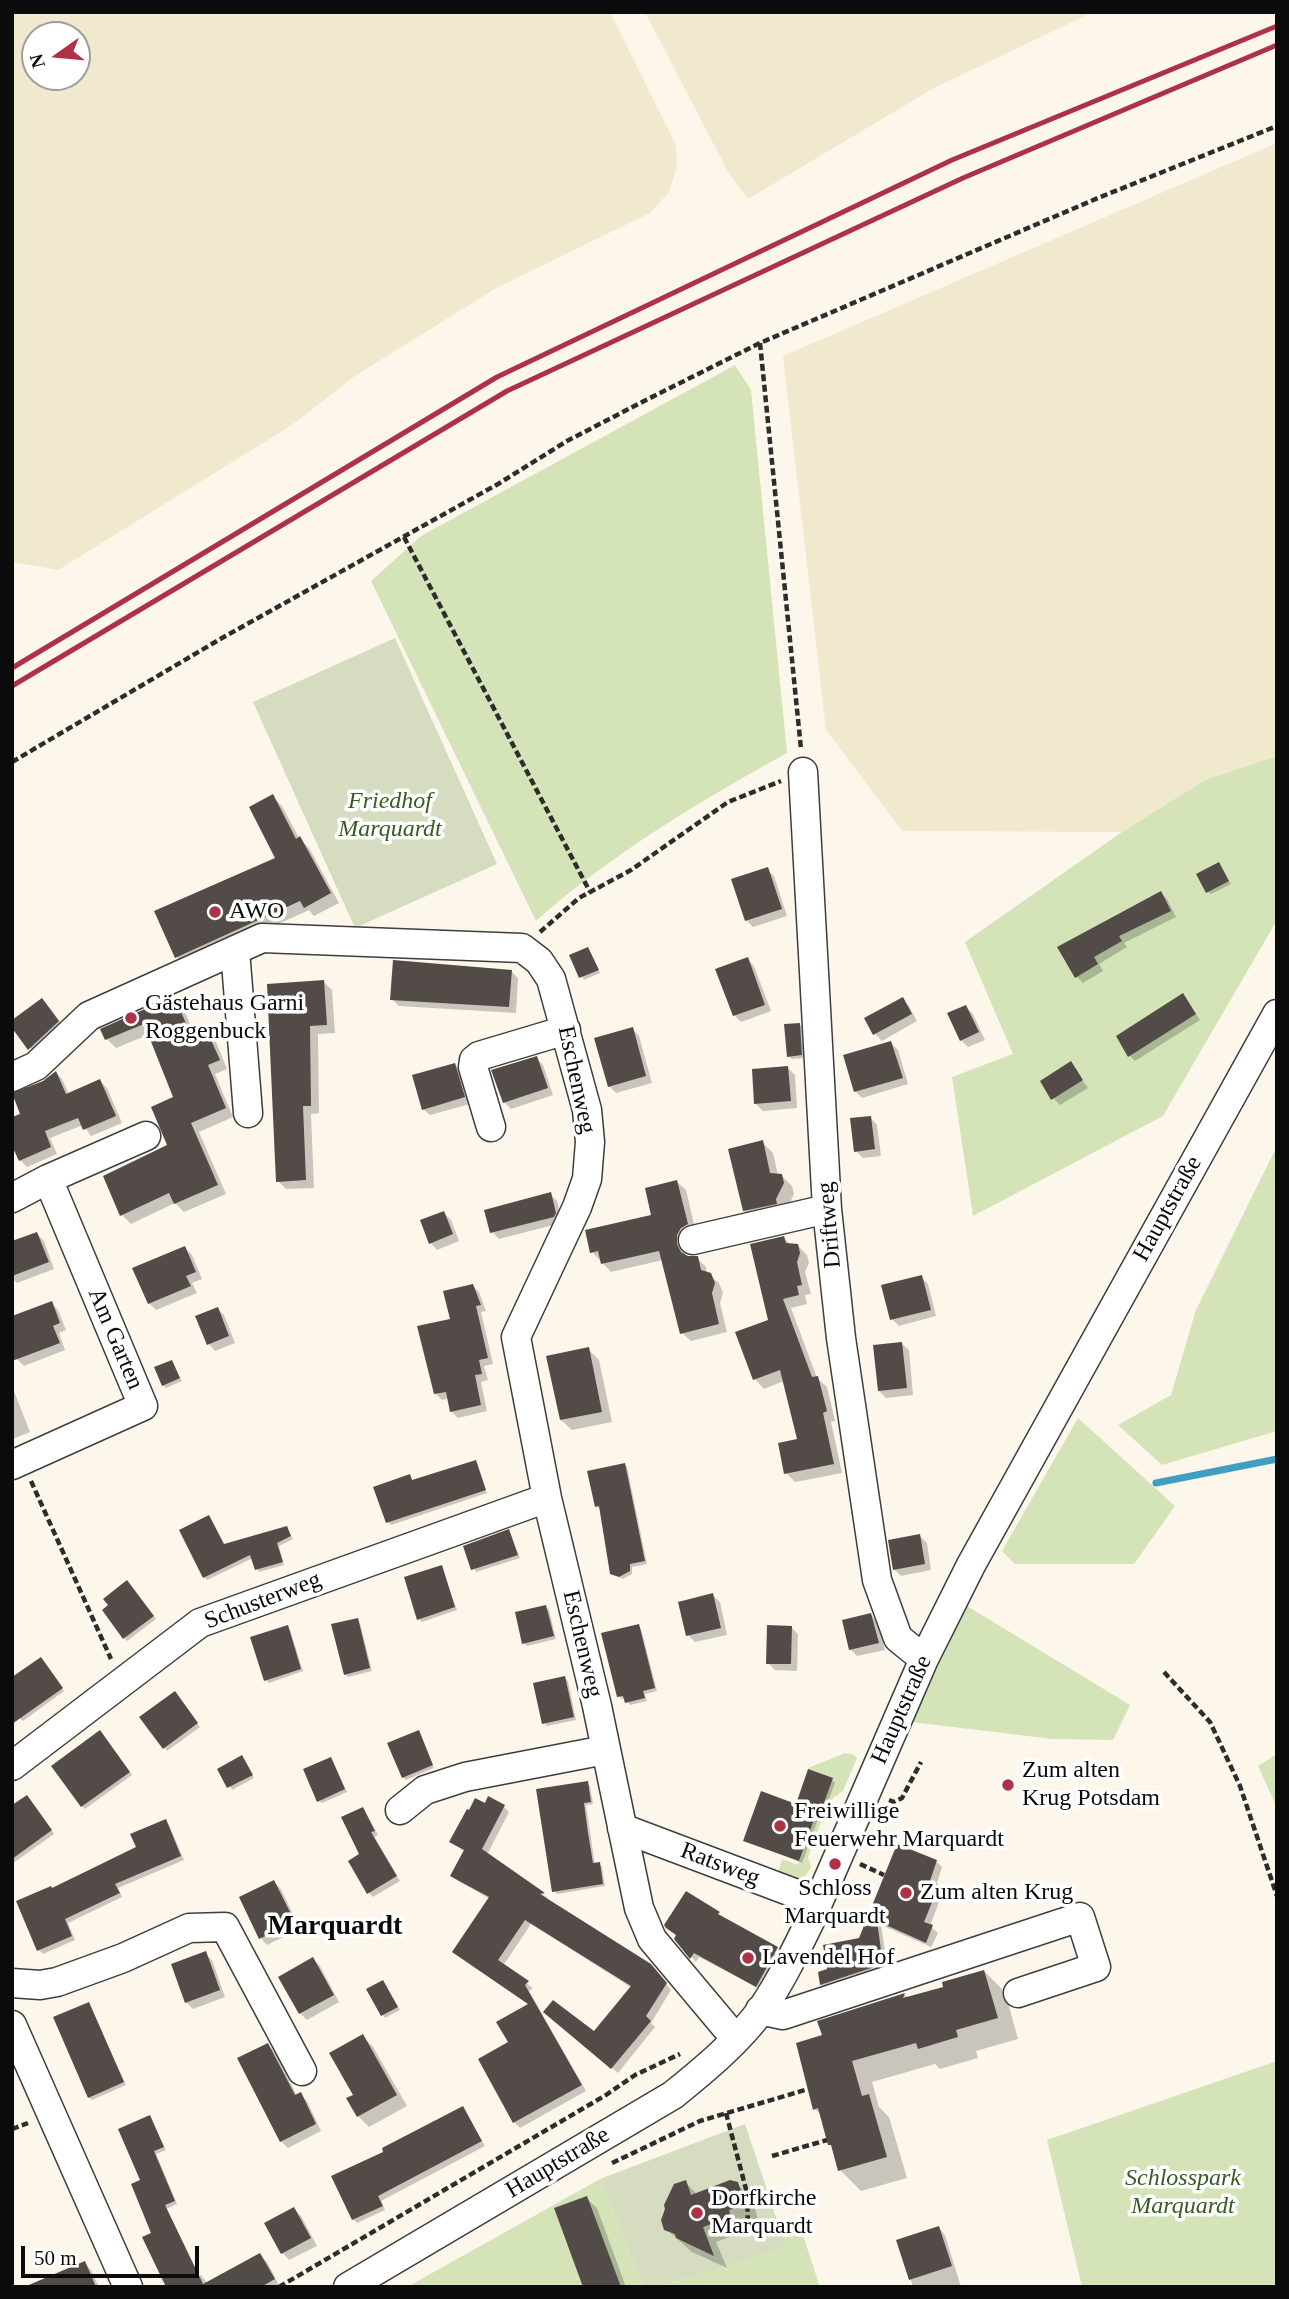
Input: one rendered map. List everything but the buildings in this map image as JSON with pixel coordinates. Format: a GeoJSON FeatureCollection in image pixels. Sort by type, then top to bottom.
{"type":"FeatureCollection","features":[{"type":"Feature","properties":{"kind":"street","name":"Driftweg"},"geometry":{"type":"LineString","coordinates":[[803,772],[827,1209],[841,1338],[877,1580],[898,1638],[924,1659]]}},
{"type":"Feature","properties":{"kind":"street"},"geometry":{"type":"LineString","coordinates":[[12,1077],[36,1066],[89,1016],[262,938],[522,948]]}},
{"type":"Feature","properties":{"kind":"street","name":"Eschenweg"},"geometry":{"type":"LineString","coordinates":[[522,948],[539,961],[551,979],[587,1110],[590,1142],[587,1179],[578,1208],[516,1337],[547,1498],[597,1706],[639,1908],[652,1939],[735,2038]]}},
{"type":"Feature","properties":{"kind":"street"},"geometry":{"type":"LineString","coordinates":[[235,950],[248,1113]]}},
{"type":"Feature","properties":{"kind":"street","name":"Hauptstraße"},"geometry":{"type":"LineString","coordinates":[[348,2287],[673,2095],[702,2071],[761,2010],[792,1959],[924,1659],[971,1565],[1277,1014]]}},
{"type":"Feature","properties":{"kind":"street"},"geometry":{"type":"LineString","coordinates":[[491,1127],[473,1066],[474,1060],[479,1056],[566,1030]]}},
{"type":"Feature","properties":{"kind":"street"},"geometry":{"type":"LineString","coordinates":[[12,1198],[48,1179],[146,1136]]}},
{"type":"Feature","properties":{"kind":"street","name":"Am Garten"},"geometry":{"type":"LineString","coordinates":[[17,1463],[143,1406],[48,1179]]}},
{"type":"Feature","properties":{"kind":"street"},"geometry":{"type":"LineString","coordinates":[[693,1240],[827,1209]]}},
{"type":"Feature","properties":{"kind":"street","name":"Schusterweg"},"geometry":{"type":"LineString","coordinates":[[12,1766],[200,1623],[547,1498]]}},
{"type":"Feature","properties":{"kind":"street"},"geometry":{"type":"LineString","coordinates":[[400,1810],[425,1790],[465,1777],[605,1750]]}},
{"type":"Feature","properties":{"kind":"street","name":"Ratsweg"},"geometry":{"type":"LineString","coordinates":[[622,1828],[818,1902]]}},
{"type":"Feature","properties":{"kind":"street"},"geometry":{"type":"LineString","coordinates":[[761,2010],[783,2015],[1080,1917],[1096,1967],[1018,1993]]}},
{"type":"Feature","properties":{"kind":"street"},"geometry":{"type":"LineString","coordinates":[[12,1983],[40,1985],[57,1982],[123,1958],[189,1928],[225,1927],[302,2071]]}},
{"type":"Feature","properties":{"kind":"street"},"geometry":{"type":"LineString","coordinates":[[12,2025],[128,2287]]}},
{"type":"Feature","properties":{"kind":"path"},"geometry":{"type":"LineString","coordinates":[[12,762],[222,638],[498,484],[567,441],[760,343],[1098,198],[1277,126]]}},
{"type":"Feature","properties":{"kind":"path"},"geometry":{"type":"LineString","coordinates":[[522,948],[579,898],[631,870],[728,802],[803,772],[760,343]]}},
{"type":"Feature","properties":{"kind":"path"},"geometry":{"type":"LineString","coordinates":[[404,537],[590,892]]}},
{"type":"Feature","properties":{"kind":"path"},"geometry":{"type":"LineString","coordinates":[[17,1463],[121,1682]]}},
{"type":"Feature","properties":{"kind":"path"},"geometry":{"type":"LineString","coordinates":[[1164,1671],[1210,1722],[1240,1786],[1277,1896]]}},
{"type":"Feature","properties":{"kind":"path"},"geometry":{"type":"LineString","coordinates":[[279,2287],[606,2095],[635,2075],[682,2053]]}},
{"type":"Feature","properties":{"kind":"path"},"geometry":{"type":"LineString","coordinates":[[603,2168],[700,2121],[805,2090]]}},
{"type":"Feature","properties":{"kind":"path"},"geometry":{"type":"LineString","coordinates":[[726,2113],[747,2193],[748,2226]]}},
{"type":"Feature","properties":{"kind":"path"},"geometry":{"type":"LineString","coordinates":[[772,2156],[827,2140]]}},
{"type":"Feature","properties":{"kind":"shaded area"},"geometry":{"type":"Polygon","coordinates":[[[12,12],[610,12],[676,145],[677,167],[669,192],[650,213],[498,287],[355,376],[292,425],[58,570],[12,562],[12,12]]]}},
{"type":"Feature","properties":{"kind":"shaded area"},"geometry":{"type":"Polygon","coordinates":[[[645,12],[1093,12],[934,88],[748,199],[728,172],[645,12]]]}},
{"type":"Feature","properties":{"kind":"shaded area"},"geometry":{"type":"Polygon","coordinates":[[[1277,143],[1277,756],[1205,780],[1122,832],[902,831],[826,730],[783,356],[1277,143]]]}},
{"type":"Feature","properties":{"kind":"green space"},"geometry":{"type":"Polygon","coordinates":[[[735,365],[751,390],[787,753],[721,790],[625,851],[536,921],[371,581],[421,536],[735,365]]]}},
{"type":"Feature","properties":{"kind":"green space","name":"Friedhof Marquardt"},"geometry":{"type":"Polygon","coordinates":[[[395,638],[497,864],[355,928],[253,702],[395,638]]]}},
{"type":"Feature","properties":{"kind":"green space"},"geometry":{"type":"Polygon","coordinates":[[[1277,756],[1277,920],[1163,1116],[973,1216],[952,1077],[1013,1054],[965,942],[1122,832],[1205,780],[1277,756]]]}},
{"type":"Feature","properties":{"kind":"green space"},"geometry":{"type":"Polygon","coordinates":[[[1277,1146],[1277,1431],[1162,1465],[1118,1425],[1171,1395],[1196,1310],[1277,1146]]]}},
{"type":"Feature","properties":{"kind":"green space"},"geometry":{"type":"Polygon","coordinates":[[[1078,1418],[1175,1506],[1134,1564],[1015,1564],[1002,1551],[1078,1418]]]}},
{"type":"Feature","properties":{"kind":"green space"},"geometry":{"type":"Polygon","coordinates":[[[967,1606],[1130,1705],[1113,1740],[1052,1739],[912,1722],[967,1606]]]}},
{"type":"Feature","properties":{"kind":"green space"},"geometry":{"type":"Polygon","coordinates":[[[845,1753],[857,1758],[843,1791],[833,1798],[830,1810],[825,1812],[808,1857],[811,1867],[801,1884],[777,1875],[782,1859],[798,1865],[817,1812],[815,1805],[822,1807],[832,1779],[808,1768],[845,1753]]]}},
{"type":"Feature","properties":{"kind":"green space"},"geometry":{"type":"Polygon","coordinates":[[[1277,1754],[1277,1808],[1258,1766],[1277,1754]]]}},
{"type":"Feature","properties":{"kind":"green space","name":"Schlosspark Marquardt"},"geometry":{"type":"Polygon","coordinates":[[[1277,2061],[1277,2287],[1082,2287],[1047,2140],[1277,2061]]]}},
{"type":"Feature","properties":{"kind":"green space"},"geometry":{"type":"Polygon","coordinates":[[[745,2124],[786,2247],[659,2287],[643,2287],[600,2179],[745,2124]]]}},
{"type":"Feature","properties":{"kind":"green space"},"geometry":{"type":"Polygon","coordinates":[[[600,2179],[643,2287],[407,2287],[600,2179]]]}},
{"type":"Feature","properties":{"kind":"green space"},"geometry":{"type":"Polygon","coordinates":[[[801,2229],[820,2287],[659,2287],[785,2247],[782,2235],[801,2229]]]}},
{"type":"Feature","properties":{"kind":"waterway"},"geometry":{"type":"LineString","coordinates":[[1156,1483],[1277,1459]]}},
{"type":"Feature","properties":{"kind":"railway"},"geometry":{"type":"LineString","coordinates":[[12,668],[497,377],[952,160],[1277,26]]}},
{"type":"Feature","properties":{"kind":"railway"},"geometry":{"type":"LineString","coordinates":[[12,686],[507,391],[963,178],[1277,45]]}},
{"type":"Feature","properties":{"kind":"place","name":"AWO"},"geometry":{"type":"Point","coordinates":[215,912]}},
{"type":"Feature","properties":{"kind":"place","name":"Gästehaus Garni Roggenbuck"},"geometry":{"type":"Point","coordinates":[131,1018]}},
{"type":"Feature","properties":{"kind":"place","name":"Zum alten Krug Potsdam"},"geometry":{"type":"Point","coordinates":[1008,1785]}},
{"type":"Feature","properties":{"kind":"place","name":"Freiwillige Feuerwehr Marquardt"},"geometry":{"type":"Point","coordinates":[780,1826]}},
{"type":"Feature","properties":{"kind":"place","name":"Schloss Marquardt"},"geometry":{"type":"Point","coordinates":[835,1864]}},
{"type":"Feature","properties":{"kind":"place","name":"Zum alten Krug"},"geometry":{"type":"Point","coordinates":[906,1893]}},
{"type":"Feature","properties":{"kind":"place","name":"Lavendel Hof"},"geometry":{"type":"Point","coordinates":[748,1958]}},
{"type":"Feature","properties":{"kind":"place","name":"Dorfkirche Marquardt"},"geometry":{"type":"Point","coordinates":[697,2213]}},
{"type":"Feature","properties":{"kind":"district","name":"Marquardt"},"geometry":{"type":"Point","coordinates":[335,1927]}}]}
